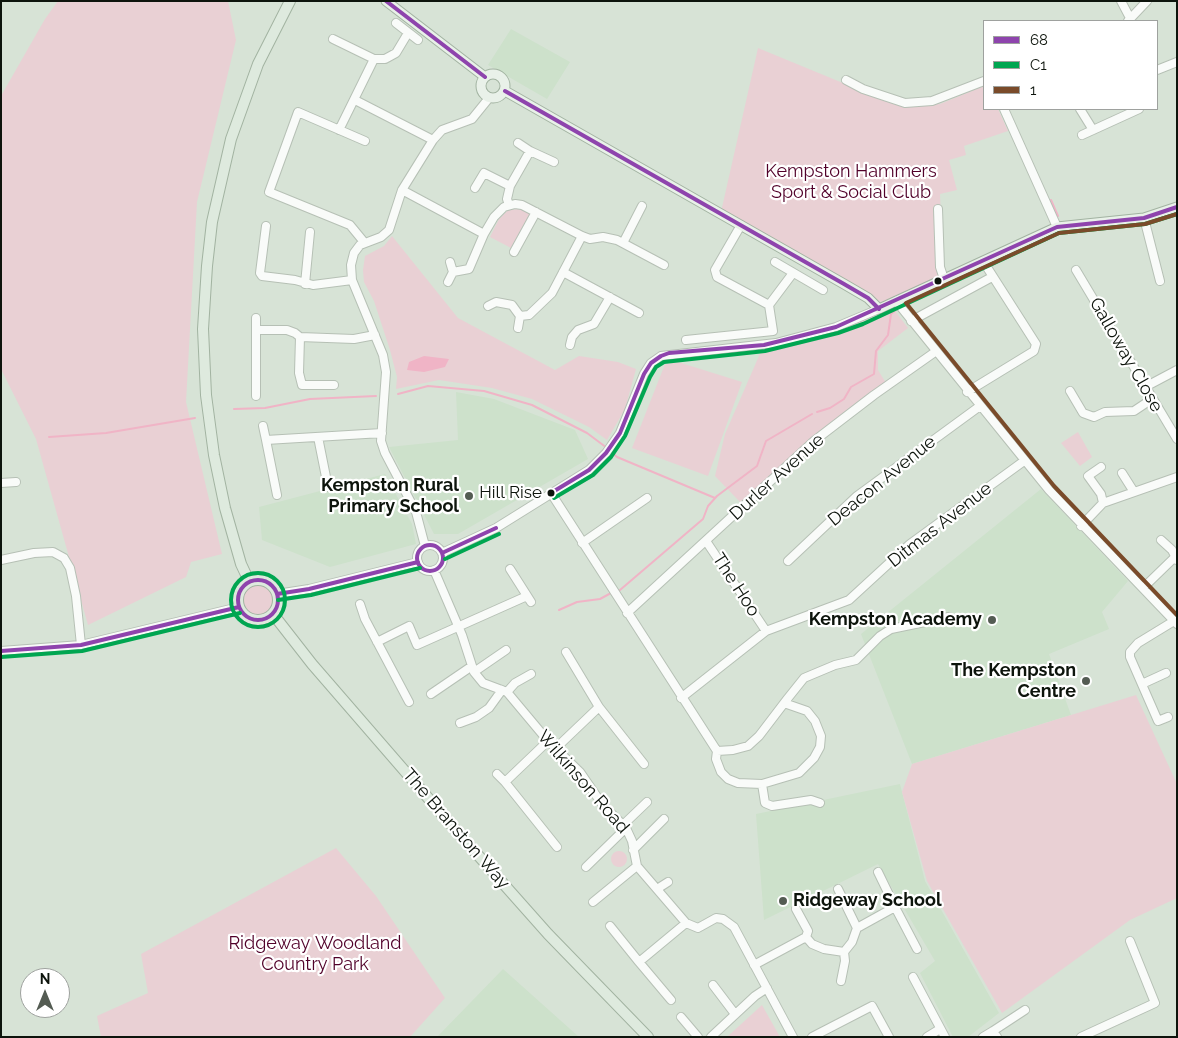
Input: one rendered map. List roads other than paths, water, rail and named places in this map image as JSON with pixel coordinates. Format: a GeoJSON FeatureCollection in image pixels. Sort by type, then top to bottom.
{"type":"FeatureCollection","features":[{"type":"Feature","properties":{"kind":"highway"},"geometry":{"type":"LineString","coordinates":[[249,582],[241,564],[225,508],[214,455],[206,395],[203,329],[207,266],[212,222],[231,139],[258,64],[290,1]]}},
{"type":"Feature","properties":{"kind":"highway"},"geometry":{"type":"LineString","coordinates":[[266,581],[272,585],[278,594],[278,604],[273,614],[267,618],[256,620],[246,617],[239,607],[240,592],[249,582],[266,581]]}},
{"type":"Feature","properties":{"kind":"highway","name":"The Branston Way"},"geometry":{"type":"LineString","coordinates":[[273,614],[318,671],[461,836],[548,934],[648,1037]]}},
{"type":"Feature","properties":{"kind":"main road"},"geometry":{"type":"LineString","coordinates":[[386,1],[485,77]]}},
{"type":"Feature","properties":{"kind":"main road"},"geometry":{"type":"LineString","coordinates":[[489,74],[502,77],[505,91],[496,98],[489,98],[484,94],[481,87],[485,77],[489,74]]}},
{"type":"Feature","properties":{"kind":"main road"},"geometry":{"type":"LineString","coordinates":[[505,91],[883,307],[899,305],[944,279],[985,264],[1057,227],[1144,218],[1177,206]]}},
{"type":"Feature","properties":{"kind":"street"},"geometry":{"type":"LineString","coordinates":[[1121,1],[1129,20],[1147,1]]}},
{"type":"Feature","properties":{"kind":"street"},"geometry":{"type":"LineString","coordinates":[[396,23],[418,40]]}},
{"type":"Feature","properties":{"kind":"street"},"geometry":{"type":"LineString","coordinates":[[333,39],[374,59],[385,59],[396,53],[408,33]]}},
{"type":"Feature","properties":{"kind":"street"},"geometry":{"type":"LineString","coordinates":[[339,130],[374,59]]}},
{"type":"Feature","properties":{"kind":"street"},"geometry":{"type":"LineString","coordinates":[[1158,70],[1174,62]]}},
{"type":"Feature","properties":{"kind":"street"},"geometry":{"type":"LineString","coordinates":[[846,80],[863,89],[905,103],[932,100],[983,81]]}},
{"type":"Feature","properties":{"kind":"street"},"geometry":{"type":"LineString","coordinates":[[425,546],[416,512],[385,454],[382,432],[386,372],[383,355],[352,280],[351,265],[354,253],[364,242],[381,237],[389,230],[402,190],[433,140],[442,130],[472,118],[489,98]]}},
{"type":"Feature","properties":{"kind":"street"},"geometry":{"type":"LineString","coordinates":[[355,100],[433,140]]}},
{"type":"Feature","properties":{"kind":"street"},"geometry":{"type":"LineString","coordinates":[[1004,110],[1057,227]]}},
{"type":"Feature","properties":{"kind":"street"},"geometry":{"type":"LineString","coordinates":[[1081,110],[1093,130]]}},
{"type":"Feature","properties":{"kind":"street"},"geometry":{"type":"LineString","coordinates":[[1082,135],[1137,110]]}},
{"type":"Feature","properties":{"kind":"street"},"geometry":{"type":"LineString","coordinates":[[364,242],[350,225],[270,192],[298,112],[365,141]]}},
{"type":"Feature","properties":{"kind":"street"},"geometry":{"type":"LineString","coordinates":[[518,143],[554,162]]}},
{"type":"Feature","properties":{"kind":"street"},"geometry":{"type":"LineString","coordinates":[[509,205],[507,199],[510,186],[530,151]]}},
{"type":"Feature","properties":{"kind":"street"},"geometry":{"type":"LineString","coordinates":[[475,188],[483,169],[510,186]]}},
{"type":"Feature","properties":{"kind":"street"},"geometry":{"type":"LineString","coordinates":[[402,190],[484,234]]}},
{"type":"Feature","properties":{"kind":"street"},"geometry":{"type":"LineString","coordinates":[[453,272],[469,269],[484,234],[499,211],[509,205],[522,205],[590,239],[610,238],[623,243],[664,266]]}},
{"type":"Feature","properties":{"kind":"street"},"geometry":{"type":"LineString","coordinates":[[623,243],[642,206]]}},
{"type":"Feature","properties":{"kind":"street"},"geometry":{"type":"LineString","coordinates":[[938,209],[940,267],[944,279]]}},
{"type":"Feature","properties":{"kind":"street"},"geometry":{"type":"LineString","coordinates":[[514,252],[536,212]]}},
{"type":"Feature","properties":{"kind":"street"},"geometry":{"type":"LineString","coordinates":[[1144,218],[1154,271],[1160,281]]}},
{"type":"Feature","properties":{"kind":"street"},"geometry":{"type":"LineString","coordinates":[[741,225],[715,270],[717,277],[769,305]]}},
{"type":"Feature","properties":{"kind":"street"},"geometry":{"type":"LineString","coordinates":[[266,226],[260,273],[262,276],[295,280],[313,285],[352,280]]}},
{"type":"Feature","properties":{"kind":"street"},"geometry":{"type":"LineString","coordinates":[[305,284],[310,232]]}},
{"type":"Feature","properties":{"kind":"street"},"geometry":{"type":"LineString","coordinates":[[520,316],[529,315],[552,293],[582,236]]}},
{"type":"Feature","properties":{"kind":"street"},"geometry":{"type":"LineString","coordinates":[[448,282],[453,272],[450,262]]}},
{"type":"Feature","properties":{"kind":"street"},"geometry":{"type":"LineString","coordinates":[[775,262],[823,290]]}},
{"type":"Feature","properties":{"kind":"street"},"geometry":{"type":"LineString","coordinates":[[967,392],[1034,351],[1036,344],[985,264]]}},
{"type":"Feature","properties":{"kind":"street","name":"Galloway Close"},"geometry":{"type":"LineString","coordinates":[[1076,270],[1177,439]]}},
{"type":"Feature","properties":{"kind":"street"},"geometry":{"type":"LineString","coordinates":[[563,272],[639,313]]}},
{"type":"Feature","properties":{"kind":"street"},"geometry":{"type":"LineString","coordinates":[[686,340],[773,331],[769,305],[793,273]]}},
{"type":"Feature","properties":{"kind":"street"},"geometry":{"type":"LineString","coordinates":[[911,321],[992,277]]}},
{"type":"Feature","properties":{"kind":"street"},"geometry":{"type":"LineString","coordinates":[[570,345],[572,337],[578,330],[594,324],[610,297]]}},
{"type":"Feature","properties":{"kind":"street"},"geometry":{"type":"LineString","coordinates":[[488,306],[496,302],[512,305],[520,316],[518,328]]}},
{"type":"Feature","properties":{"kind":"street"},"geometry":{"type":"LineString","coordinates":[[899,305],[1024,461],[1081,526],[1176,623],[1138,643],[1130,652],[1130,657],[1158,720],[1168,717]]}},
{"type":"Feature","properties":{"kind":"street"},"geometry":{"type":"LineString","coordinates":[[442,552],[496,528],[589,470],[608,450],[620,433],[644,374],[651,363],[661,356],[776,343],[836,327],[883,307]]}},
{"type":"Feature","properties":{"kind":"street"},"geometry":{"type":"LineString","coordinates":[[256,318],[256,396]]}},
{"type":"Feature","properties":{"kind":"street"},"geometry":{"type":"LineString","coordinates":[[256,330],[287,330],[295,332],[300,337],[354,338],[375,334]]}},
{"type":"Feature","properties":{"kind":"street"},"geometry":{"type":"LineString","coordinates":[[300,337],[299,373],[302,385],[334,385]]}},
{"type":"Feature","properties":{"kind":"street","name":"Durler Avenue"},"geometry":{"type":"LineString","coordinates":[[627,613],[814,442],[874,395],[935,352]]}},
{"type":"Feature","properties":{"kind":"street"},"geometry":{"type":"LineString","coordinates":[[1145,387],[1177,370]]}},
{"type":"Feature","properties":{"kind":"street"},"geometry":{"type":"LineString","coordinates":[[1070,391],[1082,413],[1094,417],[1105,412],[1134,411],[1152,400]]}},
{"type":"Feature","properties":{"kind":"street","name":"Deacon Avenue"},"geometry":{"type":"LineString","coordinates":[[788,561],[857,496],[980,406]]}},
{"type":"Feature","properties":{"kind":"street"},"geometry":{"type":"LineString","coordinates":[[263,426],[277,495]]}},
{"type":"Feature","properties":{"kind":"street"},"geometry":{"type":"LineString","coordinates":[[266,440],[382,432]]}},
{"type":"Feature","properties":{"kind":"street"},"geometry":{"type":"LineString","coordinates":[[318,437],[328,487]]}},
{"type":"Feature","properties":{"kind":"street","name":"Ditmas Avenue"},"geometry":{"type":"LineString","coordinates":[[681,698],[766,631],[848,600],[910,544],[1024,461]]}},
{"type":"Feature","properties":{"kind":"street"},"geometry":{"type":"LineString","coordinates":[[1101,467],[1088,476],[1100,494],[1103,503]]}},
{"type":"Feature","properties":{"kind":"street"},"geometry":{"type":"LineString","coordinates":[[1122,472],[1134,492]]}},
{"type":"Feature","properties":{"kind":"street"},"geometry":{"type":"LineString","coordinates":[[1081,526],[1103,503],[1177,477]]}},
{"type":"Feature","properties":{"kind":"street"},"geometry":{"type":"LineString","coordinates":[[1,483],[16,482]]}},
{"type":"Feature","properties":{"kind":"street"},"geometry":{"type":"LineString","coordinates":[[551,494],[717,751],[716,759],[720,772],[728,779],[738,783],[762,784],[799,773],[814,758],[820,747],[820,732],[807,711],[784,702]]}},
{"type":"Feature","properties":{"kind":"street"},"geometry":{"type":"LineString","coordinates":[[582,543],[647,498]]}},
{"type":"Feature","properties":{"kind":"street"},"geometry":{"type":"LineString","coordinates":[[1143,588],[1176,559],[1161,540]]}},
{"type":"Feature","properties":{"kind":"street","name":"The Hoo"},"geometry":{"type":"LineString","coordinates":[[706,541],[766,631]]}},
{"type":"Feature","properties":{"kind":"street"},"geometry":{"type":"LineString","coordinates":[[425,546],[434,546],[442,552],[441,564],[434,570],[425,570],[418,562],[419,551],[425,546]]}},
{"type":"Feature","properties":{"kind":"street"},"geometry":{"type":"LineString","coordinates":[[1,560],[34,553],[53,552],[64,558],[70,568],[76,596],[80,645]]}},
{"type":"Feature","properties":{"kind":"street"},"geometry":{"type":"LineString","coordinates":[[278,594],[382,572],[418,562]]}},
{"type":"Feature","properties":{"kind":"street"},"geometry":{"type":"LineString","coordinates":[[377,642],[409,626],[417,645],[529,599],[510,569]]}},
{"type":"Feature","properties":{"kind":"street"},"geometry":{"type":"LineString","coordinates":[[434,570],[473,669]]}},
{"type":"Feature","properties":{"kind":"street"},"geometry":{"type":"LineString","coordinates":[[360,604],[365,620],[409,702]]}},
{"type":"Feature","properties":{"kind":"street"},"geometry":{"type":"LineString","coordinates":[[1,651],[80,645],[239,607]]}},
{"type":"Feature","properties":{"kind":"street"},"geometry":{"type":"LineString","coordinates":[[717,751],[733,750],[748,746],[759,736],[804,678],[835,665],[856,660],[880,636],[892,629],[949,617]]}},
{"type":"Feature","properties":{"kind":"street"},"geometry":{"type":"LineString","coordinates":[[431,694],[506,650]]}},
{"type":"Feature","properties":{"kind":"street"},"geometry":{"type":"LineString","coordinates":[[566,652],[599,707],[644,764]]}},
{"type":"Feature","properties":{"kind":"street","name":"Wilkinson Road"},"geometry":{"type":"LineString","coordinates":[[473,669],[483,682],[505,691],[548,741],[580,772],[602,804],[625,826],[634,850],[637,866]]}},
{"type":"Feature","properties":{"kind":"street"},"geometry":{"type":"LineString","coordinates":[[1142,684],[1166,673]]}},
{"type":"Feature","properties":{"kind":"street"},"geometry":{"type":"LineString","coordinates":[[460,723],[476,717],[489,708],[515,683],[531,674]]}},
{"type":"Feature","properties":{"kind":"street"},"geometry":{"type":"LineString","coordinates":[[556,748],[599,707]]}},
{"type":"Feature","properties":{"kind":"street"},"geometry":{"type":"LineString","coordinates":[[505,782],[548,741]]}},
{"type":"Feature","properties":{"kind":"street"},"geometry":{"type":"LineString","coordinates":[[497,774],[557,847]]}},
{"type":"Feature","properties":{"kind":"street"},"geometry":{"type":"LineString","coordinates":[[762,784],[765,803],[772,806],[811,800],[820,803]]}},
{"type":"Feature","properties":{"kind":"street"},"geometry":{"type":"LineString","coordinates":[[582,855],[588,864],[647,802]]}},
{"type":"Feature","properties":{"kind":"street"},"geometry":{"type":"LineString","coordinates":[[634,850],[664,819]]}},
{"type":"Feature","properties":{"kind":"street"},"geometry":{"type":"LineString","coordinates":[[593,902],[637,866],[686,923],[698,928],[716,918],[726,921],[734,927],[793,1037]]}},
{"type":"Feature","properties":{"kind":"street"},"geometry":{"type":"LineString","coordinates":[[878,872],[917,949]]}},
{"type":"Feature","properties":{"kind":"street"},"geometry":{"type":"LineString","coordinates":[[657,888],[668,882]]}},
{"type":"Feature","properties":{"kind":"street"},"geometry":{"type":"LineString","coordinates":[[838,889],[857,928]]}},
{"type":"Feature","properties":{"kind":"street"},"geometry":{"type":"LineString","coordinates":[[842,981],[845,962],[844,952],[852,942],[857,928],[895,908]]}},
{"type":"Feature","properties":{"kind":"street"},"geometry":{"type":"LineString","coordinates":[[754,965],[806,937],[808,931],[796,909]]}},
{"type":"Feature","properties":{"kind":"street"},"geometry":{"type":"LineString","coordinates":[[639,962],[686,923]]}},
{"type":"Feature","properties":{"kind":"street"},"geometry":{"type":"LineString","coordinates":[[610,926],[671,1000]]}},
{"type":"Feature","properties":{"kind":"street"},"geometry":{"type":"LineString","coordinates":[[806,937],[812,944],[824,949],[844,952]]}},
{"type":"Feature","properties":{"kind":"street"},"geometry":{"type":"LineString","coordinates":[[1130,940],[1159,1012]]}},
{"type":"Feature","properties":{"kind":"street"},"geometry":{"type":"LineString","coordinates":[[913,977],[945,1037]]}},
{"type":"Feature","properties":{"kind":"street"},"geometry":{"type":"LineString","coordinates":[[713,985],[735,1014]]}},
{"type":"Feature","properties":{"kind":"street"},"geometry":{"type":"LineString","coordinates":[[711,1037],[735,1014],[767,988]]}},
{"type":"Feature","properties":{"kind":"street"},"geometry":{"type":"LineString","coordinates":[[1081,1037],[1155,1003]]}},
{"type":"Feature","properties":{"kind":"street"},"geometry":{"type":"LineString","coordinates":[[812,1037],[872,1006],[889,1037]]}},
{"type":"Feature","properties":{"kind":"street"},"geometry":{"type":"LineString","coordinates":[[983,1037],[995,1034],[1025,1010]]}},
{"type":"Feature","properties":{"kind":"street"},"geometry":{"type":"LineString","coordinates":[[681,1017],[698,1037]]}},
{"type":"Feature","properties":{"kind":"street"},"geometry":{"type":"LineString","coordinates":[[927,1037],[940,1029]]}},
{"type":"Feature","properties":{"kind":"waterway"},"geometry":{"type":"LineString","coordinates":[[1051,200],[1058,216]]}},
{"type":"Feature","properties":{"kind":"waterway"},"geometry":{"type":"LineString","coordinates":[[988,265],[1053,234]]}},
{"type":"Feature","properties":{"kind":"waterway"},"geometry":{"type":"LineString","coordinates":[[903,306],[984,267]]}},
{"type":"Feature","properties":{"kind":"waterway"},"geometry":{"type":"LineString","coordinates":[[817,412],[830,408],[844,399],[851,387],[874,374],[876,351],[888,335],[891,314],[898,308]]}},
{"type":"Feature","properties":{"kind":"waterway"},"geometry":{"type":"LineString","coordinates":[[398,394],[428,386],[484,391],[532,405],[587,433],[607,448]]}},
{"type":"Feature","properties":{"kind":"waterway"},"geometry":{"type":"LineString","coordinates":[[234,409],[265,408],[310,399],[376,396]]}},
{"type":"Feature","properties":{"kind":"waterway"},"geometry":{"type":"LineString","coordinates":[[620,590],[703,519],[708,506],[717,496],[757,466],[766,441],[812,414]]}},
{"type":"Feature","properties":{"kind":"waterway"},"geometry":{"type":"LineString","coordinates":[[49,437],[106,433],[195,418]]}},
{"type":"Feature","properties":{"kind":"waterway"},"geometry":{"type":"LineString","coordinates":[[610,451],[617,457],[715,498]]}},
{"type":"Feature","properties":{"kind":"waterway"},"geometry":{"type":"LineString","coordinates":[[559,610],[577,602],[600,599],[611,593]]}},
{"type":"Feature","properties":{"kind":"place","name":"Hill Rise"},"geometry":{"type":"Point","coordinates":[551,493]}},
{"type":"Feature","properties":{"kind":"place","name":"Kempston Rural Primary School"},"geometry":{"type":"Point","coordinates":[469,496]}},
{"type":"Feature","properties":{"kind":"place","name":"Kempston Academy"},"geometry":{"type":"Point","coordinates":[992,620]}},
{"type":"Feature","properties":{"kind":"place","name":"The Kempston Centre"},"geometry":{"type":"Point","coordinates":[1086,681]}},
{"type":"Feature","properties":{"kind":"place","name":"Ridgeway School"},"geometry":{"type":"Point","coordinates":[783,901]}},
{"type":"Feature","properties":{"kind":"park label","name":"Kempston Hammers Sport & Social Club"},"geometry":{"type":"Point","coordinates":[851,182]}},
{"type":"Feature","properties":{"kind":"park label","name":"Ridgeway Woodland Country Park"},"geometry":{"type":"Point","coordinates":[315,954]}}]}
